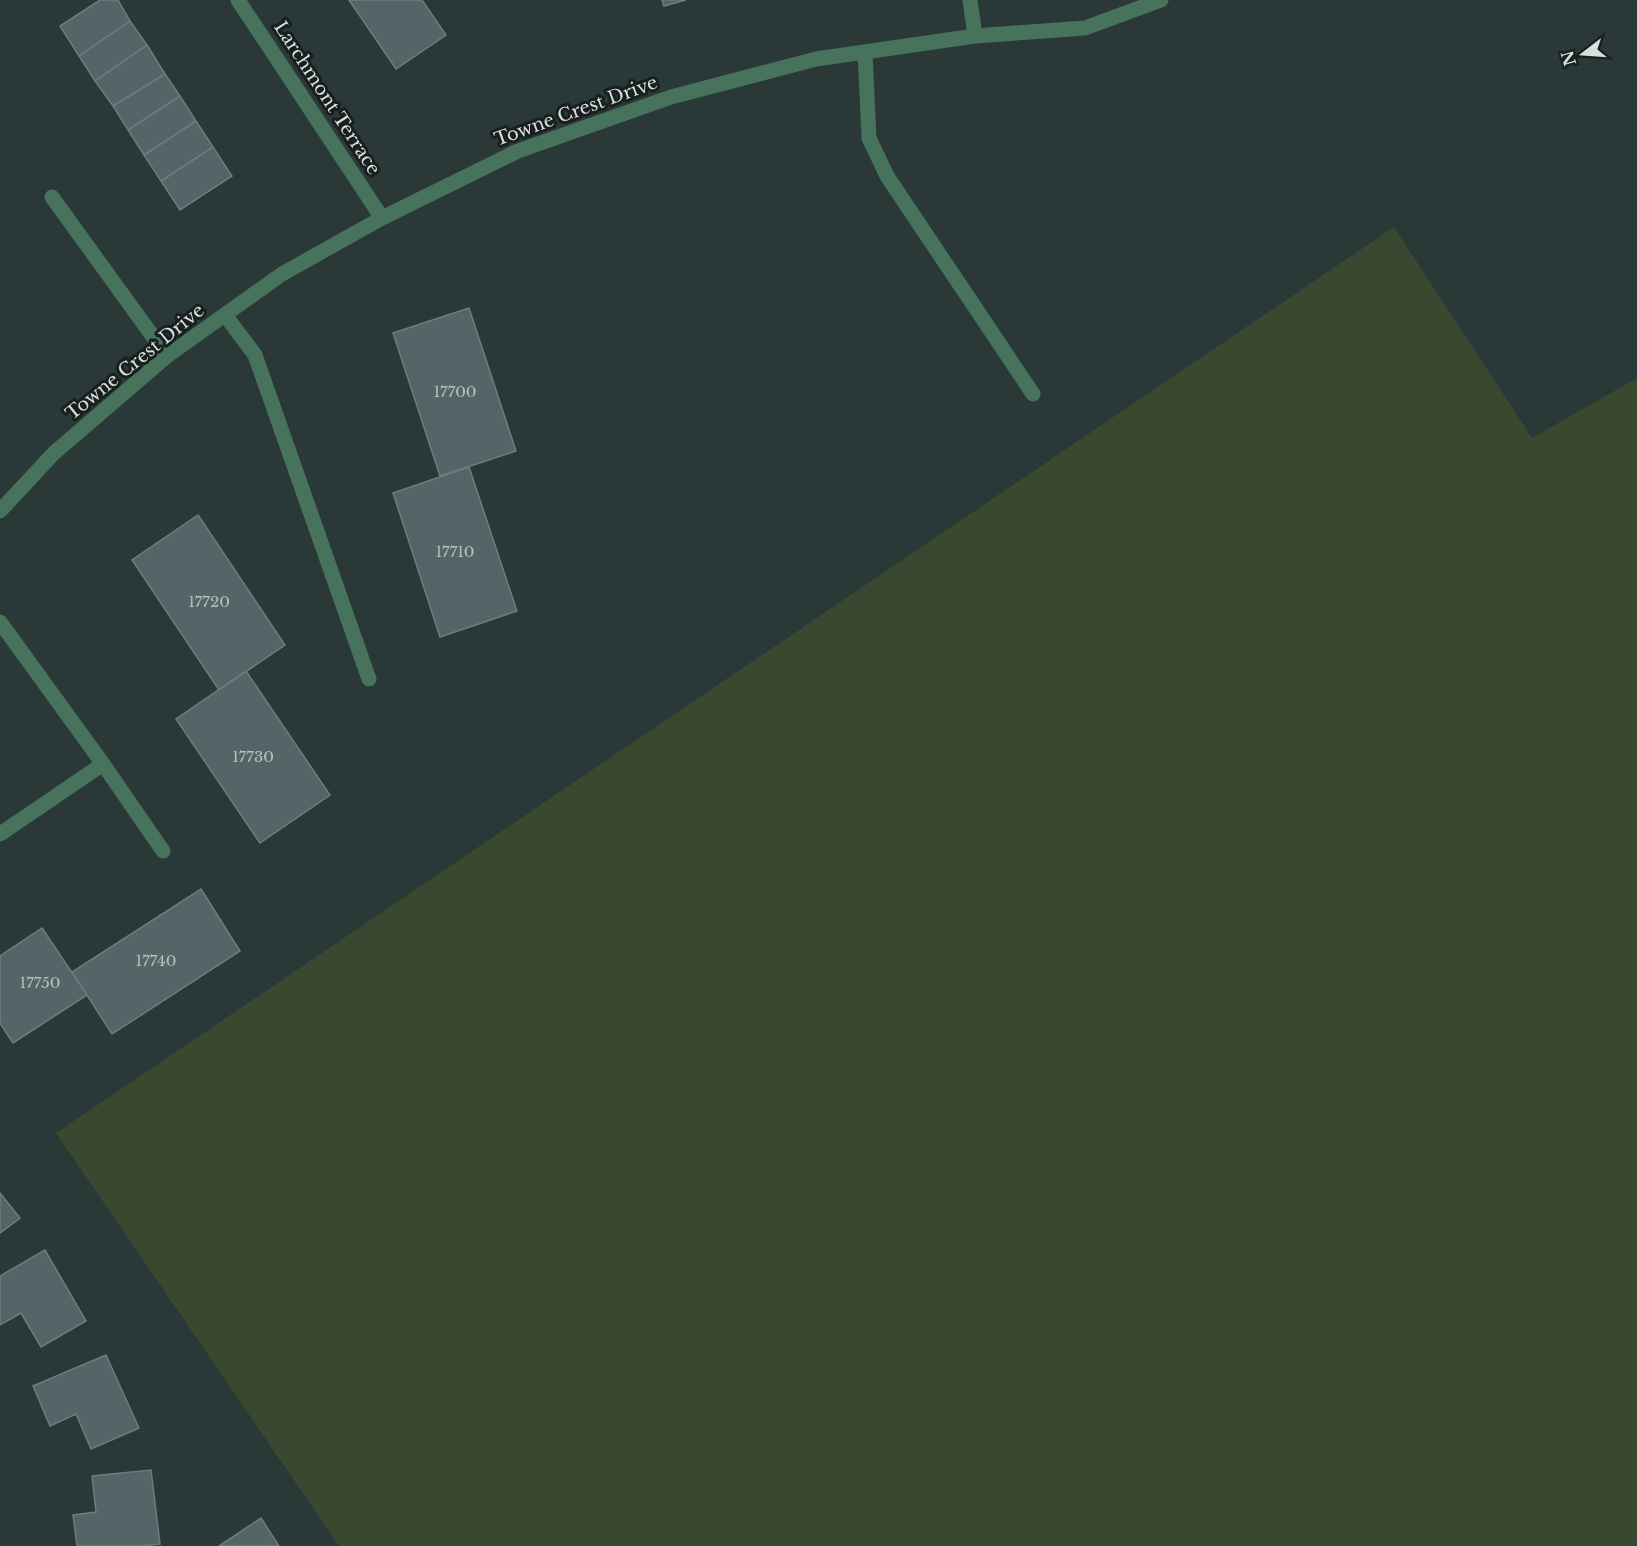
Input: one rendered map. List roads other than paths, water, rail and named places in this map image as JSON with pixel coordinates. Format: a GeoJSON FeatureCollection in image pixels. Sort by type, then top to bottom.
{"type":"FeatureCollection","features":[{"type":"Feature","properties":{"kind":"street","name":"Larchmont Terrace"},"geometry":{"type":"LineString","coordinates":[[238,0],[382,218]]}},
{"type":"Feature","properties":{"kind":"street"},"geometry":{"type":"LineString","coordinates":[[970,0],[975,36]]}},
{"type":"Feature","properties":{"kind":"street","name":"Towne Crest Drive"},"geometry":{"type":"LineString","coordinates":[[0,511],[54,453],[167,356],[282,274],[382,218],[518,151],[671,97],[816,59],[975,36],[1085,28],[1161,0]]}},
{"type":"Feature","properties":{"kind":"street"},"geometry":{"type":"LineString","coordinates":[[865,52],[868,138],[887,176],[1033,394]]}},
{"type":"Feature","properties":{"kind":"street"},"geometry":{"type":"LineString","coordinates":[[52,197],[167,356]]}},
{"type":"Feature","properties":{"kind":"street"},"geometry":{"type":"LineString","coordinates":[[225,315],[255,355],[369,679]]}},
{"type":"Feature","properties":{"kind":"street"},"geometry":{"type":"LineString","coordinates":[[0,622],[163,852]]}},
{"type":"Feature","properties":{"kind":"street"},"geometry":{"type":"LineString","coordinates":[[0,834],[102,764]]}}]}
